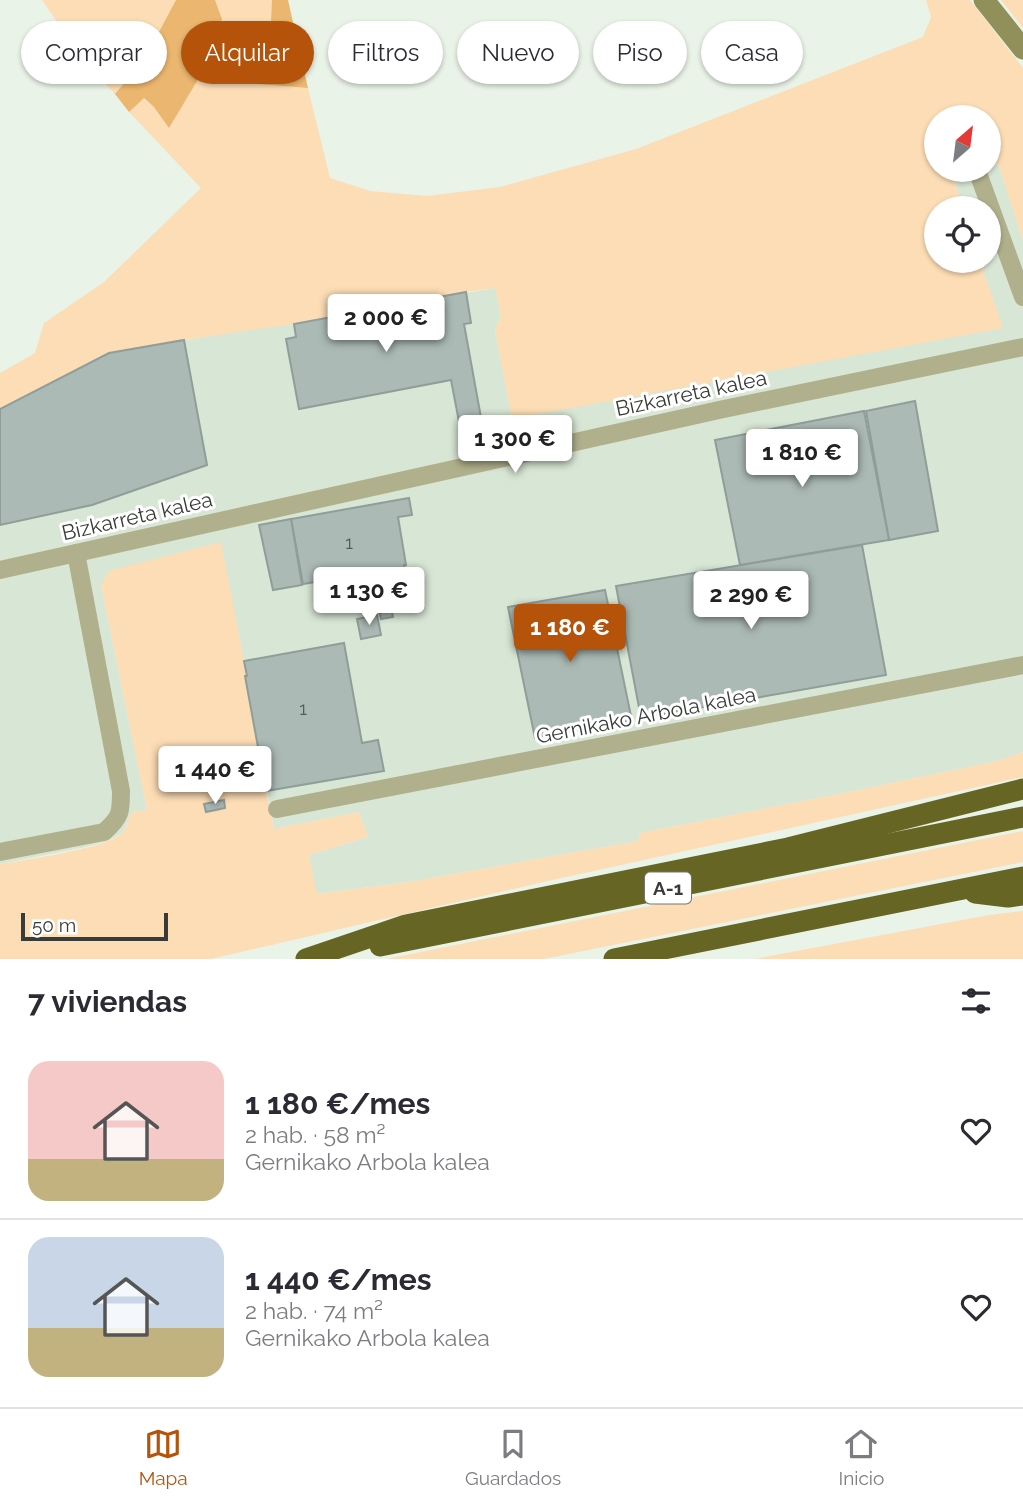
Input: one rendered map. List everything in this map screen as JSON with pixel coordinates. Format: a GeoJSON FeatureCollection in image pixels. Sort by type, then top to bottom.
{"type":"FeatureCollection","features":[{"type":"Feature","properties":{"kind":"highway"},"geometry":{"type":"LineString","coordinates":[[306,959],[407,925],[788,848],[1023,789]]}},
{"type":"Feature","properties":{"kind":"highway","name":"A-1"},"geometry":{"type":"LineString","coordinates":[[313,959],[1023,817]]}},
{"type":"Feature","properties":{"kind":"highway"},"geometry":{"type":"LineString","coordinates":[[614,959],[1023,877]]}},
{"type":"Feature","properties":{"kind":"highway"},"geometry":{"type":"LineString","coordinates":[[956,891],[1008,897],[1023,895]]}},
{"type":"Feature","properties":{"kind":"street"},"geometry":{"type":"LineString","coordinates":[[984,0],[1023,49]]}},
{"type":"Feature","properties":{"kind":"street"},"geometry":{"type":"LineString","coordinates":[[981,182],[1023,297]]}},
{"type":"Feature","properties":{"kind":"street","name":"Bizkarreta kalea"},"geometry":{"type":"LineString","coordinates":[[0,570],[719,410],[1023,347]]}},
{"type":"Feature","properties":{"kind":"street"},"geometry":{"type":"LineString","coordinates":[[0,852],[104,832],[116,822],[121,809],[121,791],[76,553]]}},
{"type":"Feature","properties":{"kind":"street","name":"Gernikako Arbola kalea"},"geometry":{"type":"LineString","coordinates":[[277,809],[1023,665]]}},
{"type":"Feature","properties":{"kind":"shaded area"},"geometry":{"type":"Polygon","coordinates":[[[42,0],[176,0],[165,21],[56,21],[42,0]]]}},
{"type":"Feature","properties":{"kind":"shaded area"},"geometry":{"type":"Polygon","coordinates":[[[176,0],[215,0],[222,19],[181,21],[181,84],[195,84],[169,128],[144,98],[129,112],[115,94],[123,84],[167,84],[167,21],[165,21],[176,0]]]}},
{"type":"Feature","properties":{"kind":"shaded area"},"geometry":{"type":"Polygon","coordinates":[[[215,0],[272,0],[271,21],[221,21],[215,0]]]}},
{"type":"Feature","properties":{"kind":"shaded area"},"geometry":{"type":"Polygon","coordinates":[[[272,0],[288,0],[293,21],[271,20],[272,0]]]}},
{"type":"Feature","properties":{"kind":"shaded area"},"geometry":{"type":"Polygon","coordinates":[[[926,0],[970,0],[1023,68],[1023,241],[1001,172],[1001,105],[924,105],[924,182],[955,182],[959,196],[924,196],[924,273],[984,273],[1003,328],[512,419],[495,330],[501,315],[495,288],[294,324],[109,353],[0,409],[0,373],[35,353],[44,323],[104,282],[201,188],[129,112],[143,98],[170,127],[191,84],[257,84],[308,88],[330,178],[370,191],[427,196],[500,187],[636,149],[923,37],[931,17],[926,0]]]}},
{"type":"Feature","properties":{"kind":"shaded area"},"geometry":{"type":"Polygon","coordinates":[[[1001,0],[1023,0],[1023,28],[1001,0]]]}},
{"type":"Feature","properties":{"kind":"shaded area"},"geometry":{"type":"Polygon","coordinates":[[[106,84],[123,84],[115,94],[106,84]]]}},
{"type":"Feature","properties":{"kind":"shaded area"},"geometry":{"type":"Polygon","coordinates":[[[257,84],[307,84],[308,88],[257,84]]]}},
{"type":"Feature","properties":{"kind":"shaded area"},"geometry":{"type":"Polygon","coordinates":[[[1001,172],[1023,241],[1023,752],[997,761],[640,833],[638,841],[409,882],[316,894],[309,855],[368,837],[359,812],[274,829],[220,543],[101,585],[147,810],[132,812],[123,833],[108,841],[0,864],[0,409],[109,353],[495,288],[501,315],[495,330],[512,418],[1002,328],[984,273],[1001,273],[1001,196],[959,196],[955,182],[1001,182],[1001,172]]]}},
{"type":"Feature","properties":{"kind":"shaded area"},"geometry":{"type":"Polygon","coordinates":[[[221,542],[274,829],[359,812],[368,837],[309,855],[317,894],[409,882],[638,841],[640,833],[997,761],[1023,752],[1023,777],[548,881],[211,959],[0,959],[0,864],[102,843],[123,832],[132,812],[147,810],[101,585],[109,571],[221,542]]]}},
{"type":"Feature","properties":{"kind":"shaded area"},"geometry":{"type":"Polygon","coordinates":[[[1023,831],[1023,862],[544,959],[386,959],[1023,831]]]}},
{"type":"Feature","properties":{"kind":"shaded area"},"geometry":{"type":"Polygon","coordinates":[[[1023,911],[1023,959],[754,959],[989,915],[1023,911]]]}},
{"type":"Feature","properties":{"kind":"building"},"geometry":{"type":"Polygon","coordinates":[[[466,292],[471,323],[464,324],[482,423],[460,427],[451,380],[299,409],[286,339],[296,337],[294,324],[466,292]]]}},
{"type":"Feature","properties":{"kind":"building"},"geometry":{"type":"Polygon","coordinates":[[[184,340],[207,465],[92,505],[0,525],[0,409],[109,353],[184,340]]]}},
{"type":"Feature","properties":{"kind":"building"},"geometry":{"type":"Polygon","coordinates":[[[915,401],[938,531],[889,540],[866,411],[915,401]]]}},
{"type":"Feature","properties":{"kind":"building"},"geometry":{"type":"Polygon","coordinates":[[[864,411],[889,540],[740,565],[715,440],[864,411]]]}},
{"type":"Feature","properties":{"kind":"building"},"geometry":{"type":"Polygon","coordinates":[[[409,498],[412,515],[398,517],[405,571],[391,574],[393,581],[364,586],[366,598],[353,600],[348,576],[303,584],[291,519],[409,498]]]}},
{"type":"Feature","properties":{"kind":"building"},"geometry":{"type":"Polygon","coordinates":[[[291,519],[302,585],[273,590],[259,525],[291,519]]]}},
{"type":"Feature","properties":{"kind":"building"},"geometry":{"type":"Polygon","coordinates":[[[862,545],[886,675],[641,718],[616,586],[862,545]]]}},
{"type":"Feature","properties":{"kind":"building"},"geometry":{"type":"Polygon","coordinates":[[[605,590],[632,721],[535,738],[508,607],[605,590]]]}},
{"type":"Feature","properties":{"kind":"building"},"geometry":{"type":"Polygon","coordinates":[[[391,607],[393,617],[381,619],[379,609],[391,607]]]}},
{"type":"Feature","properties":{"kind":"building"},"geometry":{"type":"Polygon","coordinates":[[[377,615],[381,635],[361,639],[357,619],[377,615]]]}},
{"type":"Feature","properties":{"kind":"building"},"geometry":{"type":"Polygon","coordinates":[[[344,643],[362,743],[378,740],[384,771],[266,791],[244,661],[344,643]]]}},
{"type":"Feature","properties":{"kind":"building"},"geometry":{"type":"Polygon","coordinates":[[[224,800],[225,808],[206,812],[204,804],[224,800]]]}}]}
